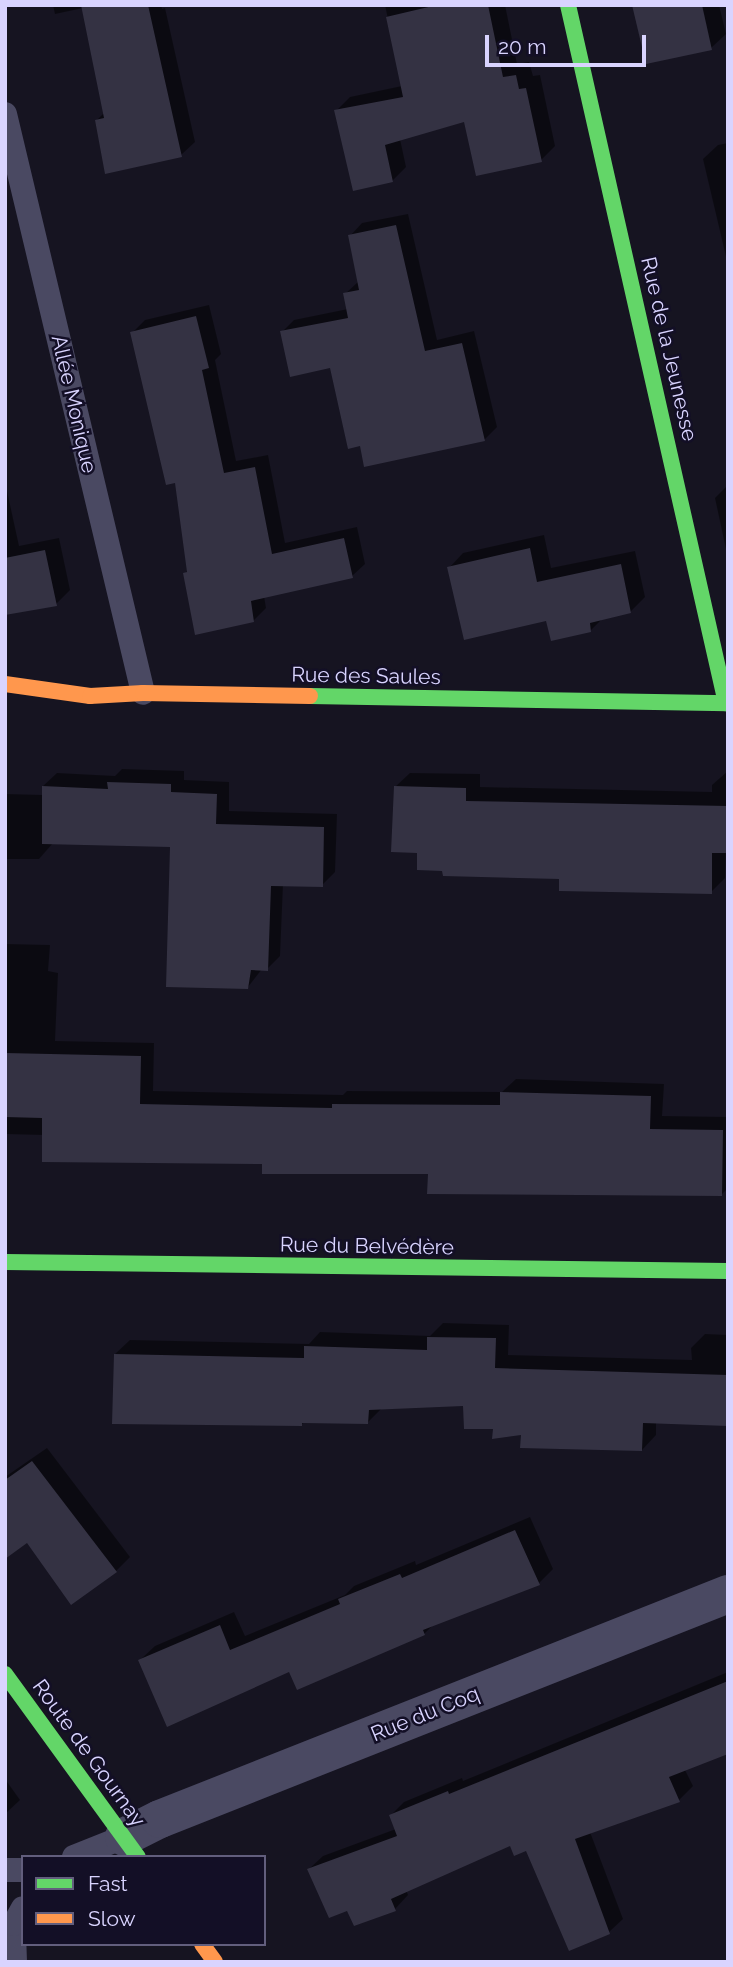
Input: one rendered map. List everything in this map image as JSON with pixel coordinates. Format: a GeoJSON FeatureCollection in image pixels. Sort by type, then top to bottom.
{"type":"FeatureCollection","features":[{"type":"Feature","properties":{"kind":"street","name":"Rue de la Jeunesse"},"geometry":{"type":"LineString","coordinates":[[568,5],[727,703]]}},
{"type":"Feature","properties":{"kind":"street","name":"Rue des Saules"},"geometry":{"type":"LineString","coordinates":[[5,684],[90,696],[143,693],[727,703]]}},
{"type":"Feature","properties":{"kind":"street","name":"Rue du Belvédère"},"geometry":{"type":"LineString","coordinates":[[5,1262],[728,1271]]}},
{"type":"Feature","properties":{"kind":"street","name":"Rue du Coq"},"geometry":{"type":"LineString","coordinates":[[131,1847],[160,1819],[728,1594]]}},
{"type":"Feature","properties":{"kind":"street","name":"Route de Gournay"},"geometry":{"type":"LineString","coordinates":[[5,1674],[131,1847]]}},
{"type":"Feature","properties":{"kind":"street"},"geometry":{"type":"LineString","coordinates":[[203,1946],[215,1962]]}},
{"type":"Feature","properties":{"kind":"lane","name":"Allée Monique"},"geometry":{"type":"LineString","coordinates":[[5,114],[143,693]]}},
{"type":"Feature","properties":{"kind":"lane"},"geometry":{"type":"LineString","coordinates":[[85,1855],[131,1847]]}},
{"type":"Feature","properties":{"kind":"lane"},"geometry":{"type":"LineString","coordinates":[[15,1962],[14,1924],[21,1912]]}},
{"type":"Feature","properties":{"kind":"building"},"geometry":{"type":"Polygon","coordinates":[[[81,5],[148,5],[182,157],[105,174],[95,120],[104,118],[81,5]]]}},
{"type":"Feature","properties":{"kind":"building"},"geometry":{"type":"Polygon","coordinates":[[[437,5],[488,5],[503,77],[516,75],[519,89],[526,88],[542,162],[476,176],[464,122],[385,145],[393,182],[353,191],[334,110],[403,97],[386,17],[437,5]]]}},
{"type":"Feature","properties":{"kind":"building"},"geometry":{"type":"Polygon","coordinates":[[[632,5],[702,5],[712,50],[646,64],[632,5]]]}},
{"type":"Feature","properties":{"kind":"building"},"geometry":{"type":"Polygon","coordinates":[[[396,225],[425,351],[462,343],[485,441],[364,467],[360,446],[348,449],[330,368],[290,377],[280,331],[348,318],[343,293],[359,290],[348,235],[396,225]]]}},
{"type":"Feature","properties":{"kind":"building"},"geometry":{"type":"Polygon","coordinates":[[[196,316],[209,368],[202,370],[224,473],[255,467],[272,554],[344,538],[353,578],[251,601],[254,622],[195,635],[183,573],[187,572],[175,483],[166,485],[130,332],[196,316]]]}},
{"type":"Feature","properties":{"kind":"building"},"geometry":{"type":"Polygon","coordinates":[[[530,548],[537,582],[621,564],[631,613],[590,623],[591,632],[551,641],[546,621],[464,640],[447,567],[530,548]]]}},
{"type":"Feature","properties":{"kind":"building"},"geometry":{"type":"Polygon","coordinates":[[[45,550],[57,606],[5,615],[5,558],[45,550]]]}},
{"type":"Feature","properties":{"kind":"building"},"geometry":{"type":"Polygon","coordinates":[[[107,782],[171,784],[171,792],[217,794],[216,824],[324,827],[323,887],[271,886],[268,971],[251,970],[248,989],[166,987],[170,847],[42,844],[42,786],[108,789],[107,782]]]}},
{"type":"Feature","properties":{"kind":"building"},"geometry":{"type":"Polygon","coordinates":[[[394,786],[466,788],[466,801],[728,806],[728,853],[712,853],[712,894],[559,891],[559,879],[443,876],[442,871],[417,870],[417,853],[391,852],[394,786]]]}},
{"type":"Feature","properties":{"kind":"building"},"geometry":{"type":"Polygon","coordinates":[[[5,1053],[141,1056],[140,1104],[332,1108],[332,1104],[500,1105],[500,1092],[651,1096],[650,1129],[723,1130],[722,1196],[427,1194],[428,1174],[262,1174],[262,1164],[42,1162],[42,1118],[5,1117],[5,1053]]]}},
{"type":"Feature","properties":{"kind":"building"},"geometry":{"type":"Polygon","coordinates":[[[427,1337],[496,1338],[495,1368],[728,1375],[728,1426],[643,1423],[642,1451],[520,1448],[521,1435],[492,1439],[493,1429],[464,1429],[463,1406],[369,1410],[368,1424],[112,1424],[114,1354],[304,1358],[304,1346],[427,1350],[427,1337]]]}},
{"type":"Feature","properties":{"kind":"building"},"geometry":{"type":"Polygon","coordinates":[[[32,1461],[117,1572],[71,1605],[27,1543],[5,1559],[5,1480],[32,1461]]]}},
{"type":"Feature","properties":{"kind":"building"},"geometry":{"type":"Polygon","coordinates":[[[515,1530],[540,1585],[423,1630],[425,1635],[297,1690],[289,1672],[167,1727],[138,1660],[220,1625],[230,1650],[340,1604],[338,1599],[400,1574],[402,1578],[515,1530]]]}},
{"type":"Feature","properties":{"kind":"building"},"geometry":{"type":"Polygon","coordinates":[[[728,1681],[728,1754],[669,1777],[680,1802],[575,1839],[610,1934],[569,1951],[526,1851],[514,1856],[510,1846],[391,1899],[396,1911],[354,1926],[347,1911],[329,1918],[307,1869],[397,1836],[389,1815],[448,1791],[449,1794],[728,1681]]]}},
{"type":"Feature","properties":{"kind":"traffic: fast"},"geometry":{"type":"LineString","coordinates":[[568,5],[726,703]]}},
{"type":"Feature","properties":{"kind":"traffic: fast"},"geometry":{"type":"LineString","coordinates":[[310,696],[728,703]]}},
{"type":"Feature","properties":{"kind":"traffic: fast"},"geometry":{"type":"LineString","coordinates":[[5,1262],[728,1271]]}},
{"type":"Feature","properties":{"kind":"traffic: fast"},"geometry":{"type":"LineString","coordinates":[[5,1674],[137,1855]]}},
{"type":"Feature","properties":{"kind":"traffic: slow"},"geometry":{"type":"LineString","coordinates":[[5,684],[90,696],[143,693],[310,696]]}},
{"type":"Feature","properties":{"kind":"traffic: slow"},"geometry":{"type":"LineString","coordinates":[[203,1946],[215,1962]]}}]}
